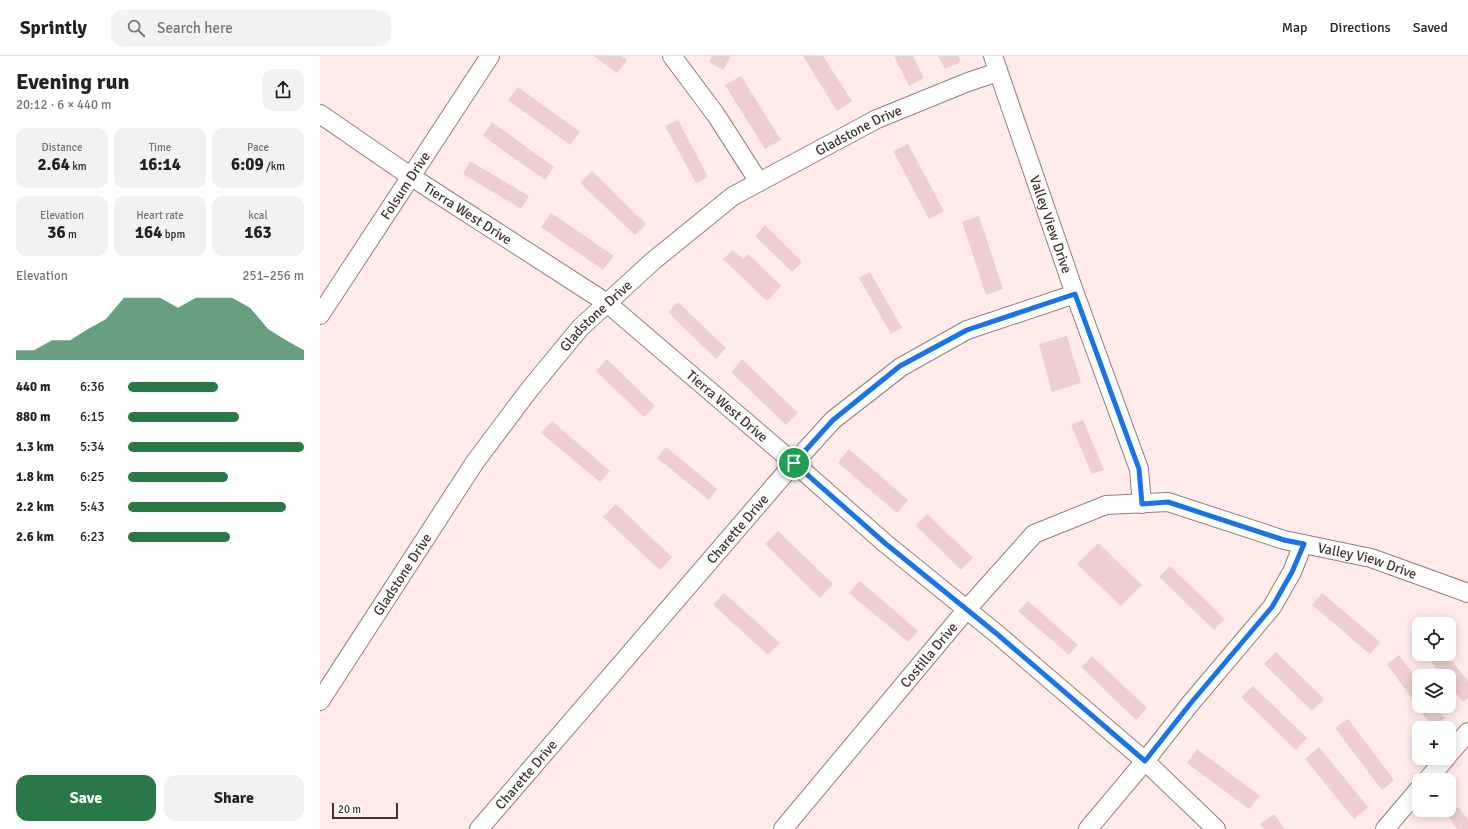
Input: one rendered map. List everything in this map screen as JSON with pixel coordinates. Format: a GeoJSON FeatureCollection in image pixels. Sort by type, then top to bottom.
{"type":"FeatureCollection","features":[{"type":"Feature","properties":{"kind":"street","name":"Folsum Drive"},"geometry":{"type":"LineString","coordinates":[[320,315],[490,56]]}},
{"type":"Feature","properties":{"kind":"street"},"geometry":{"type":"LineString","coordinates":[[672,56],[716,114],[759,182]]}},
{"type":"Feature","properties":{"kind":"street","name":"Gladstone Drive"},"geometry":{"type":"LineString","coordinates":[[320,701],[475,462],[529,390],[580,328],[653,261],[733,196],[877,119],[968,82],[995,64]]}},
{"type":"Feature","properties":{"kind":"street","name":"Valley View Drive"},"geometry":{"type":"LineString","coordinates":[[995,64],[1075,294],[1139,469],[1142,504],[1168,502],[1284,540],[1371,558],[1468,593]]}},
{"type":"Feature","properties":{"kind":"street","name":"Tierra West Drive"},"geometry":{"type":"LineString","coordinates":[[320,114],[410,176],[607,303],[886,544],[967,609],[1145,761],[1216,829]]}},
{"type":"Feature","properties":{"kind":"street","name":"Charette Drive"},"geometry":{"type":"LineString","coordinates":[[479,829],[794,463],[833,420],[900,366],[967,330],[1075,294]]}},
{"type":"Feature","properties":{"kind":"street","name":"Costilla Drive"},"geometry":{"type":"LineString","coordinates":[[783,829],[967,609],[1034,534],[1106,505],[1142,504]]}},
{"type":"Feature","properties":{"kind":"street"},"geometry":{"type":"LineString","coordinates":[[1088,829],[1190,704],[1272,607],[1292,572],[1304,544]]}},
{"type":"Feature","properties":{"kind":"street"},"geometry":{"type":"LineString","coordinates":[[1456,746],[1468,732]]}},
{"type":"Feature","properties":{"kind":"street"},"geometry":{"type":"LineString","coordinates":[[1433,773],[1440,765]]}},
{"type":"Feature","properties":{"kind":"street"},"geometry":{"type":"LineString","coordinates":[[1385,829],[1412,797]]}},
{"type":"Feature","properties":{"kind":"building"},"geometry":{"type":"Polygon","coordinates":[[[594,56],[621,56],[627,60],[617,73],[594,56]]]}},
{"type":"Feature","properties":{"kind":"building"},"geometry":{"type":"Polygon","coordinates":[[[712,56],[731,56],[723,70],[709,62],[712,56]]]}},
{"type":"Feature","properties":{"kind":"building"},"geometry":{"type":"Polygon","coordinates":[[[803,56],[823,56],[852,101],[837,111],[803,56]]]}},
{"type":"Feature","properties":{"kind":"building"},"geometry":{"type":"Polygon","coordinates":[[[894,56],[913,56],[924,78],[909,86],[894,56]]]}},
{"type":"Feature","properties":{"kind":"building"},"geometry":{"type":"Polygon","coordinates":[[[938,56],[958,56],[961,62],[945,69],[938,56]]]}},
{"type":"Feature","properties":{"kind":"building"},"geometry":{"type":"Polygon","coordinates":[[[741,76],[781,140],[765,149],[725,85],[741,76]]]}},
{"type":"Feature","properties":{"kind":"building"},"geometry":{"type":"Polygon","coordinates":[[[518,87],[580,132],[570,145],[508,100],[518,87]]]}},
{"type":"Feature","properties":{"kind":"building"},"geometry":{"type":"Polygon","coordinates":[[[678,120],[708,177],[696,183],[665,126],[678,120]]]}},
{"type":"Feature","properties":{"kind":"building"},"geometry":{"type":"Polygon","coordinates":[[[492,122],[554,167],[545,180],[483,136],[492,122]]]}},
{"type":"Feature","properties":{"kind":"building"},"geometry":{"type":"Polygon","coordinates":[[[908,144],[944,211],[929,219],[893,151],[908,144]]]}},
{"type":"Feature","properties":{"kind":"building"},"geometry":{"type":"Polygon","coordinates":[[[470,161],[529,196],[521,209],[463,174],[470,161]]]}},
{"type":"Feature","properties":{"kind":"building"},"geometry":{"type":"Polygon","coordinates":[[[592,171],[646,224],[635,235],[580,183],[592,171]]]}},
{"type":"Feature","properties":{"kind":"building"},"geometry":{"type":"Polygon","coordinates":[[[551,213],[614,256],[603,270],[541,227],[551,213]]]}},
{"type":"Feature","properties":{"kind":"building"},"geometry":{"type":"Polygon","coordinates":[[[979,216],[1003,289],[986,295],[962,222],[979,216]]]}},
{"type":"Feature","properties":{"kind":"building"},"geometry":{"type":"Polygon","coordinates":[[[765,225],[802,262],[792,272],[755,236],[765,225]]]}},
{"type":"Feature","properties":{"kind":"building"},"geometry":{"type":"Polygon","coordinates":[[[733,250],[743,259],[748,254],[781,286],[767,301],[723,259],[733,250]]]}},
{"type":"Feature","properties":{"kind":"building"},"geometry":{"type":"Polygon","coordinates":[[[870,272],[902,328],[891,334],[859,278],[870,272]]]}},
{"type":"Feature","properties":{"kind":"building"},"geometry":{"type":"Polygon","coordinates":[[[678,302],[726,348],[716,359],[668,312],[678,302]]]}},
{"type":"Feature","properties":{"kind":"building"},"geometry":{"type":"Polygon","coordinates":[[[1067,336],[1081,383],[1052,392],[1039,344],[1067,336]]]}},
{"type":"Feature","properties":{"kind":"building"},"geometry":{"type":"Polygon","coordinates":[[[607,359],[655,406],[644,417],[596,371],[607,359]]]}},
{"type":"Feature","properties":{"kind":"building"},"geometry":{"type":"Polygon","coordinates":[[[742,359],[798,413],[786,425],[731,372],[742,359]]]}},
{"type":"Feature","properties":{"kind":"building"},"geometry":{"type":"Polygon","coordinates":[[[1083,420],[1104,470],[1092,474],[1071,425],[1083,420]]]}},
{"type":"Feature","properties":{"kind":"building"},"geometry":{"type":"Polygon","coordinates":[[[552,421],[610,471],[600,482],[541,433],[552,421]]]}},
{"type":"Feature","properties":{"kind":"building"},"geometry":{"type":"Polygon","coordinates":[[[666,447],[717,489],[709,500],[657,458],[666,447]]]}},
{"type":"Feature","properties":{"kind":"building"},"geometry":{"type":"Polygon","coordinates":[[[849,449],[908,500],[897,513],[838,463],[849,449]]]}},
{"type":"Feature","properties":{"kind":"building"},"geometry":{"type":"Polygon","coordinates":[[[616,504],[672,557],[660,570],[603,517],[616,504]]]}},
{"type":"Feature","properties":{"kind":"building"},"geometry":{"type":"Polygon","coordinates":[[[927,514],[973,558],[961,570],[916,526],[927,514]]]}},
{"type":"Feature","properties":{"kind":"building"},"geometry":{"type":"Polygon","coordinates":[[[778,531],[833,584],[820,598],[765,544],[778,531]]]}},
{"type":"Feature","properties":{"kind":"building"},"geometry":{"type":"Polygon","coordinates":[[[1098,543],[1142,585],[1121,606],[1077,564],[1098,543]]]}},
{"type":"Feature","properties":{"kind":"building"},"geometry":{"type":"Polygon","coordinates":[[[1170,566],[1225,619],[1214,630],[1159,577],[1170,566]]]}},
{"type":"Feature","properties":{"kind":"building"},"geometry":{"type":"Polygon","coordinates":[[[860,581],[918,631],[908,642],[849,593],[860,581]]]}},
{"type":"Feature","properties":{"kind":"building"},"geometry":{"type":"Polygon","coordinates":[[[724,593],[780,643],[768,655],[713,605],[724,593]]]}},
{"type":"Feature","properties":{"kind":"building"},"geometry":{"type":"Polygon","coordinates":[[[1322,593],[1380,642],[1370,654],[1312,605],[1322,593]]]}},
{"type":"Feature","properties":{"kind":"building"},"geometry":{"type":"Polygon","coordinates":[[[1028,601],[1078,645],[1069,655],[1018,611],[1028,601]]]}},
{"type":"Feature","properties":{"kind":"building"},"geometry":{"type":"Polygon","coordinates":[[[1276,652],[1324,699],[1312,711],[1264,664],[1276,652]]]}},
{"type":"Feature","properties":{"kind":"building"},"geometry":{"type":"Polygon","coordinates":[[[1399,655],[1412,673],[1412,699],[1387,664],[1399,655]]]}},
{"type":"Feature","properties":{"kind":"building"},"geometry":{"type":"Polygon","coordinates":[[[1092,656],[1147,708],[1136,720],[1081,667],[1092,656]]]}},
{"type":"Feature","properties":{"kind":"building"},"geometry":{"type":"Polygon","coordinates":[[[1430,661],[1452,661],[1468,681],[1468,698],[1463,702],[1456,693],[1456,669],[1437,669],[1430,661]]]}},
{"type":"Feature","properties":{"kind":"building"},"geometry":{"type":"Polygon","coordinates":[[[1253,686],[1307,738],[1296,750],[1241,697],[1253,686]]]}},
{"type":"Feature","properties":{"kind":"building"},"geometry":{"type":"Polygon","coordinates":[[[1422,713],[1441,713],[1445,718],[1441,721],[1428,721],[1422,713]]]}},
{"type":"Feature","properties":{"kind":"building"},"geometry":{"type":"Polygon","coordinates":[[[1348,719],[1394,780],[1382,790],[1335,728],[1348,719]]]}},
{"type":"Feature","properties":{"kind":"building"},"geometry":{"type":"Polygon","coordinates":[[[1319,747],[1368,807],[1354,819],[1305,759],[1319,747]]]}},
{"type":"Feature","properties":{"kind":"building"},"geometry":{"type":"Polygon","coordinates":[[[1197,749],[1260,796],[1249,809],[1187,763],[1197,749]]]}},
{"type":"Feature","properties":{"kind":"building"},"geometry":{"type":"Polygon","coordinates":[[[1458,807],[1468,819],[1468,829],[1457,829],[1448,817],[1456,817],[1456,808],[1458,807]]]}},
{"type":"Feature","properties":{"kind":"building"},"geometry":{"type":"Polygon","coordinates":[[[1274,814],[1285,829],[1264,829],[1260,824],[1274,814]]]}},
{"type":"Feature","properties":{"kind":"route"},"geometry":{"type":"LineString","coordinates":[[1075,294],[1139,469],[1142,504],[1168,502],[1284,540],[1304,544],[1292,572],[1272,607],[1190,704],[1145,761],[997,634],[886,544],[794,463],[833,420],[900,366],[967,330],[1075,294]]}}]}
